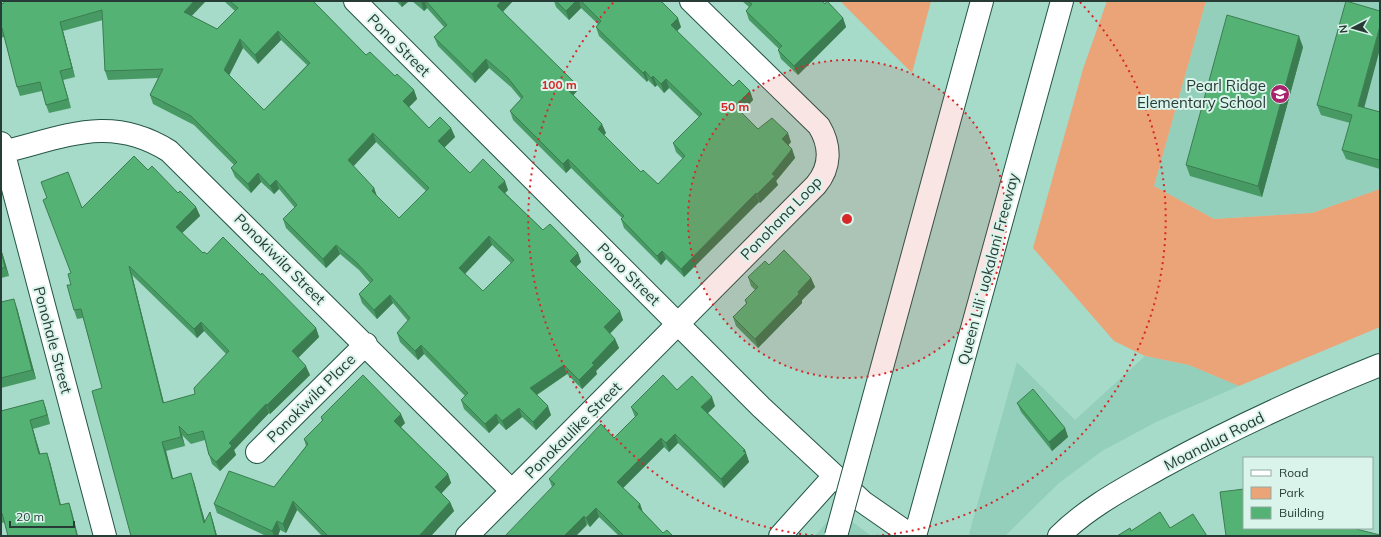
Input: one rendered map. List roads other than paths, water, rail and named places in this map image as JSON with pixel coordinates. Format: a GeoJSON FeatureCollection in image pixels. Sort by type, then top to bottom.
{"type":"FeatureCollection","features":[{"type":"Feature","properties":{"kind":"main road","name":"Pono Street"},"geometry":{"type":"LineString","coordinates":[[355,1],[761,407],[863,502],[913,536]]}},
{"type":"Feature","properties":{"kind":"main road","name":"Ponohana Loop"},"geometry":{"type":"LineString","coordinates":[[678,324],[816,185],[826,169],[828,156],[825,137],[819,126],[691,1]]}},
{"type":"Feature","properties":{"kind":"main road"},"geometry":{"type":"LineString","coordinates":[[836,536],[982,1]]}},
{"type":"Feature","properties":{"kind":"main road","name":"Queen Liliʻuokalani Freeway"},"geometry":{"type":"LineString","coordinates":[[913,536],[1062,1]]}},
{"type":"Feature","properties":{"kind":"main road","name":"Ponokiwila Street"},"geometry":{"type":"LineString","coordinates":[[2,148],[80,133],[115,130],[129,133],[156,143],[182,162],[512,491]]}},
{"type":"Feature","properties":{"kind":"main road","name":"Ponohale Street"},"geometry":{"type":"LineString","coordinates":[[2,148],[106,536]]}},
{"type":"Feature","properties":{"kind":"main road","name":"Ponokaulike Street"},"geometry":{"type":"LineString","coordinates":[[467,536],[678,324]]}},
{"type":"Feature","properties":{"kind":"main road","name":"Ponokiwila Place"},"geometry":{"type":"LineString","coordinates":[[257,452],[366,344]]}},
{"type":"Feature","properties":{"kind":"main road","name":"Moanalua Road"},"geometry":{"type":"LineString","coordinates":[[1059,536],[1097,506],[1180,457],[1292,402],[1380,365]]}},
{"type":"Feature","properties":{"kind":"main road"},"geometry":{"type":"LineString","coordinates":[[780,536],[834,476]]}},
{"type":"Feature","properties":{"kind":"place","name":"Pearl Ridge Elementary School"},"geometry":{"type":"Point","coordinates":[1280,94]}}]}
